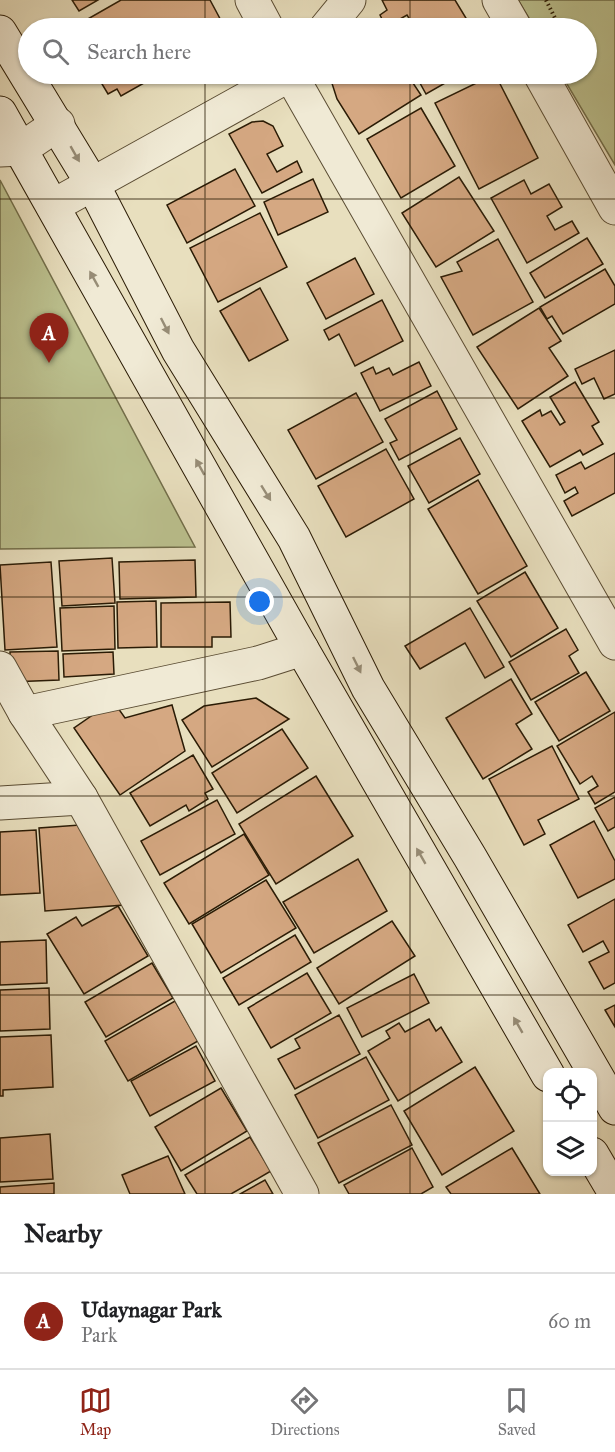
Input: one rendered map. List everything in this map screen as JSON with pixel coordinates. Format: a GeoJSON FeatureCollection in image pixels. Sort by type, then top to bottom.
{"type":"FeatureCollection","features":[{"type":"Feature","properties":{"kind":"main road"},"geometry":{"type":"LineString","coordinates":[[252,0],[262,18]]}},
{"type":"Feature","properties":{"kind":"main road"},"geometry":{"type":"LineString","coordinates":[[335,18],[349,0]]}},
{"type":"Feature","properties":{"kind":"main road"},"geometry":{"type":"LineString","coordinates":[[499,0],[509,18]]}},
{"type":"Feature","properties":{"kind":"main road"},"geometry":{"type":"LineString","coordinates":[[0,32],[18,61]]}},
{"type":"Feature","properties":{"kind":"main road"},"geometry":{"type":"LineString","coordinates":[[33,84],[93,184],[178,350],[294,538],[368,688],[476,867],[615,1108]]}},
{"type":"Feature","properties":{"kind":"main road"},"geometry":{"type":"LineString","coordinates":[[53,206],[272,84]]}},
{"type":"Feature","properties":{"kind":"main road"},"geometry":{"type":"LineString","coordinates":[[296,84],[615,643]]}},
{"type":"Feature","properties":{"kind":"main road"},"geometry":{"type":"LineString","coordinates":[[546,84],[615,208]]}},
{"type":"Feature","properties":{"kind":"main road"},"geometry":{"type":"LineString","coordinates":[[0,113],[10,150],[53,206],[302,649],[543,1068]]}},
{"type":"Feature","properties":{"kind":"main road"},"geometry":{"type":"LineString","coordinates":[[10,150],[58,124]]}},
{"type":"Feature","properties":{"kind":"main road"},"geometry":{"type":"LineString","coordinates":[[25,713],[258,663],[302,649]]}},
{"type":"Feature","properties":{"kind":"main road"},"geometry":{"type":"LineString","coordinates":[[0,668],[25,713],[81,798],[302,1194]]}},
{"type":"Feature","properties":{"kind":"main road"},"geometry":{"type":"LineString","coordinates":[[0,803],[81,798]]}},
{"type":"Feature","properties":{"kind":"main road"},"geometry":{"type":"LineString","coordinates":[[597,1162],[615,1193]]}},
{"type":"Feature","properties":{"kind":"path"},"geometry":{"type":"LineString","coordinates":[[546,0],[555,18]]}},
{"type":"Feature","properties":{"kind":"green space"},"geometry":{"type":"Polygon","coordinates":[[[518,0],[615,0],[615,165],[567,84],[597,84],[597,18],[529,18],[518,0]]]}},
{"type":"Feature","properties":{"kind":"green space"},"geometry":{"type":"Polygon","coordinates":[[[0,180],[195,547],[0,549],[0,180]]]}},
{"type":"Feature","properties":{"kind":"building"},"geometry":{"type":"Polygon","coordinates":[[[72,0],[98,0],[79,11],[72,0]]]}},
{"type":"Feature","properties":{"kind":"building"},"geometry":{"type":"Polygon","coordinates":[[[121,0],[210,0],[220,18],[90,18],[121,0]]]}},
{"type":"Feature","properties":{"kind":"building"},"geometry":{"type":"Polygon","coordinates":[[[382,0],[455,0],[466,18],[409,18],[407,15],[402,18],[382,18],[380,15],[387,10],[382,0]]]}},
{"type":"Feature","properties":{"kind":"building"},"geometry":{"type":"Polygon","coordinates":[[[102,84],[142,84],[121,96],[117,89],[108,94],[102,84]]]}},
{"type":"Feature","properties":{"kind":"building"},"geometry":{"type":"Polygon","coordinates":[[[332,84],[414,84],[421,95],[359,134],[337,99],[332,84]]]}},
{"type":"Feature","properties":{"kind":"building"},"geometry":{"type":"Polygon","coordinates":[[[420,84],[444,84],[426,94],[420,84]]]}},
{"type":"Feature","properties":{"kind":"building"},"geometry":{"type":"Polygon","coordinates":[[[474,84],[500,84],[538,158],[479,189],[435,103],[474,84]]]}},
{"type":"Feature","properties":{"kind":"building"},"geometry":{"type":"Polygon","coordinates":[[[421,108],[455,166],[401,198],[367,139],[421,108]]]}},
{"type":"Feature","properties":{"kind":"building"},"geometry":{"type":"Polygon","coordinates":[[[263,121],[273,126],[283,146],[267,154],[277,172],[297,161],[302,172],[262,193],[229,134],[252,122],[263,121]]]}},
{"type":"Feature","properties":{"kind":"building"},"geometry":{"type":"Polygon","coordinates":[[[235,169],[255,206],[187,243],[167,205],[235,169]]]}},
{"type":"Feature","properties":{"kind":"building"},"geometry":{"type":"Polygon","coordinates":[[[459,177],[494,231],[436,267],[402,213],[459,177]]]}},
{"type":"Feature","properties":{"kind":"building"},"geometry":{"type":"Polygon","coordinates":[[[313,179],[328,212],[278,235],[264,202],[313,179]]]}},
{"type":"Feature","properties":{"kind":"building"},"geometry":{"type":"Polygon","coordinates":[[[524,180],[531,194],[549,184],[562,207],[547,216],[555,230],[572,221],[579,233],[527,263],[491,198],[524,180]]]}},
{"type":"Feature","properties":{"kind":"building"},"geometry":{"type":"Polygon","coordinates":[[[260,213],[287,267],[218,302],[190,248],[260,213]]]}},
{"type":"Feature","properties":{"kind":"building"},"geometry":{"type":"Polygon","coordinates":[[[587,238],[603,264],[545,298],[530,273],[587,238]]]}},
{"type":"Feature","properties":{"kind":"building"},"geometry":{"type":"Polygon","coordinates":[[[498,239],[533,302],[473,335],[441,277],[462,271],[457,262],[498,239]]]}},
{"type":"Feature","properties":{"kind":"building"},"geometry":{"type":"Polygon","coordinates":[[[355,258],[374,294],[326,319],[307,283],[355,258]]]}},
{"type":"Feature","properties":{"kind":"building"},"geometry":{"type":"Polygon","coordinates":[[[605,269],[615,286],[615,304],[563,334],[552,316],[547,319],[540,307],[605,269]]]}},
{"type":"Feature","properties":{"kind":"building"},"geometry":{"type":"Polygon","coordinates":[[[260,288],[288,340],[249,361],[220,311],[260,288]]]}},
{"type":"Feature","properties":{"kind":"building"},"geometry":{"type":"Polygon","coordinates":[[[382,300],[403,341],[355,366],[339,334],[329,340],[324,330],[382,300]]]}},
{"type":"Feature","properties":{"kind":"building"},"geometry":{"type":"Polygon","coordinates":[[[539,308],[561,341],[549,348],[568,376],[518,409],[477,347],[539,308]]]}},
{"type":"Feature","properties":{"kind":"building"},"geometry":{"type":"Polygon","coordinates":[[[615,350],[615,394],[604,399],[594,378],[582,384],[575,369],[615,350]]]}},
{"type":"Feature","properties":{"kind":"building"},"geometry":{"type":"Polygon","coordinates":[[[419,362],[431,386],[380,411],[361,373],[373,367],[376,374],[389,368],[393,375],[419,362]]]}},
{"type":"Feature","properties":{"kind":"building"},"geometry":{"type":"Polygon","coordinates":[[[575,382],[599,422],[592,426],[603,444],[583,455],[580,450],[550,467],[522,421],[540,410],[542,416],[551,411],[560,425],[565,422],[550,397],[575,382]]]}},
{"type":"Feature","properties":{"kind":"building"},"geometry":{"type":"Polygon","coordinates":[[[437,391],[457,429],[399,460],[390,443],[397,440],[385,419],[437,391]]]}},
{"type":"Feature","properties":{"kind":"building"},"geometry":{"type":"Polygon","coordinates":[[[356,393],[383,442],[316,479],[288,430],[356,393]]]}},
{"type":"Feature","properties":{"kind":"building"},"geometry":{"type":"Polygon","coordinates":[[[460,438],[480,474],[429,503],[408,466],[460,438]]]}},
{"type":"Feature","properties":{"kind":"building"},"geometry":{"type":"Polygon","coordinates":[[[386,449],[414,499],[346,537],[318,486],[386,449]]]}},
{"type":"Feature","properties":{"kind":"building"},"geometry":{"type":"Polygon","coordinates":[[[615,453],[615,493],[572,516],[564,501],[578,493],[575,487],[565,493],[556,475],[581,462],[585,469],[615,453]]]}},
{"type":"Feature","properties":{"kind":"building"},"geometry":{"type":"Polygon","coordinates":[[[478,480],[527,566],[478,594],[428,509],[478,480]]]}},
{"type":"Feature","properties":{"kind":"building"},"geometry":{"type":"Polygon","coordinates":[[[112,558],[115,603],[62,606],[59,561],[112,558]]]}},
{"type":"Feature","properties":{"kind":"building"},"geometry":{"type":"Polygon","coordinates":[[[195,560],[196,597],[120,599],[119,562],[195,560]]]}},
{"type":"Feature","properties":{"kind":"building"},"geometry":{"type":"Polygon","coordinates":[[[51,562],[57,647],[5,650],[0,565],[51,562]]]}},
{"type":"Feature","properties":{"kind":"building"},"geometry":{"type":"Polygon","coordinates":[[[525,572],[558,628],[511,657],[477,601],[525,572]]]}},
{"type":"Feature","properties":{"kind":"building"},"geometry":{"type":"Polygon","coordinates":[[[156,601],[157,647],[118,648],[117,602],[156,601]]]}},
{"type":"Feature","properties":{"kind":"building"},"geometry":{"type":"Polygon","coordinates":[[[230,602],[231,637],[212,637],[212,647],[161,647],[161,603],[230,602]]]}},
{"type":"Feature","properties":{"kind":"building"},"geometry":{"type":"Polygon","coordinates":[[[114,606],[115,649],[62,651],[60,608],[114,606]]]}},
{"type":"Feature","properties":{"kind":"building"},"geometry":{"type":"Polygon","coordinates":[[[470,608],[504,667],[485,678],[465,643],[420,669],[405,646],[470,608]]]}},
{"type":"Feature","properties":{"kind":"building"},"geometry":{"type":"Polygon","coordinates":[[[566,629],[578,650],[569,656],[579,673],[531,700],[509,662],[566,629]]]}},
{"type":"Feature","properties":{"kind":"building"},"geometry":{"type":"Polygon","coordinates":[[[58,651],[59,680],[10,682],[10,652],[58,651]]]}},
{"type":"Feature","properties":{"kind":"building"},"geometry":{"type":"Polygon","coordinates":[[[113,652],[114,674],[64,677],[63,654],[113,652]]]}},
{"type":"Feature","properties":{"kind":"building"},"geometry":{"type":"Polygon","coordinates":[[[586,672],[610,711],[559,741],[535,702],[586,672]]]}},
{"type":"Feature","properties":{"kind":"building"},"geometry":{"type":"Polygon","coordinates":[[[511,679],[532,714],[516,724],[532,749],[483,779],[446,718],[511,679]]]}},
{"type":"Feature","properties":{"kind":"building"},"geometry":{"type":"Polygon","coordinates":[[[256,698],[289,719],[212,767],[182,720],[204,706],[256,698]]]}},
{"type":"Feature","properties":{"kind":"building"},"geometry":{"type":"Polygon","coordinates":[[[113,701],[125,718],[172,705],[185,751],[120,795],[74,728],[113,701]]]}},
{"type":"Feature","properties":{"kind":"building"},"geometry":{"type":"Polygon","coordinates":[[[615,712],[615,792],[595,804],[588,792],[598,786],[592,776],[580,784],[557,746],[615,712]]]}},
{"type":"Feature","properties":{"kind":"building"},"geometry":{"type":"Polygon","coordinates":[[[282,729],[308,768],[237,813],[212,773],[282,729]]]}},
{"type":"Feature","properties":{"kind":"building"},"geometry":{"type":"Polygon","coordinates":[[[552,746],[579,799],[538,820],[545,834],[524,845],[489,779],[552,746]]]}},
{"type":"Feature","properties":{"kind":"building"},"geometry":{"type":"Polygon","coordinates":[[[193,755],[213,789],[205,793],[208,799],[189,811],[186,805],[150,826],[130,793],[193,755]]]}},
{"type":"Feature","properties":{"kind":"building"},"geometry":{"type":"Polygon","coordinates":[[[316,776],[353,836],[276,884],[239,824],[316,776]]]}},
{"type":"Feature","properties":{"kind":"building"},"geometry":{"type":"Polygon","coordinates":[[[615,797],[615,827],[608,831],[595,808],[615,797]]]}},
{"type":"Feature","properties":{"kind":"building"},"geometry":{"type":"Polygon","coordinates":[[[217,800],[235,834],[160,875],[141,841],[217,800]]]}},
{"type":"Feature","properties":{"kind":"building"},"geometry":{"type":"Polygon","coordinates":[[[594,821],[615,861],[615,879],[578,898],[550,845],[594,821]]]}},
{"type":"Feature","properties":{"kind":"building"},"geometry":{"type":"Polygon","coordinates":[[[80,825],[124,905],[45,911],[39,828],[80,825]]]}},
{"type":"Feature","properties":{"kind":"building"},"geometry":{"type":"Polygon","coordinates":[[[36,830],[40,893],[0,895],[0,832],[36,830]]]}},
{"type":"Feature","properties":{"kind":"building"},"geometry":{"type":"Polygon","coordinates":[[[244,834],[269,875],[189,924],[164,883],[244,834]]]}},
{"type":"Feature","properties":{"kind":"building"},"geometry":{"type":"Polygon","coordinates":[[[358,859],[387,911],[314,953],[283,902],[358,859]]]}},
{"type":"Feature","properties":{"kind":"building"},"geometry":{"type":"Polygon","coordinates":[[[266,880],[296,928],[221,973],[192,924],[266,880]]]}},
{"type":"Feature","properties":{"kind":"building"},"geometry":{"type":"Polygon","coordinates":[[[615,899],[615,983],[604,989],[589,962],[609,952],[603,941],[583,952],[568,925],[615,899]]]}},
{"type":"Feature","properties":{"kind":"building"},"geometry":{"type":"Polygon","coordinates":[[[118,906],[148,956],[84,994],[47,934],[76,917],[82,926],[118,906]]]}},
{"type":"Feature","properties":{"kind":"building"},"geometry":{"type":"Polygon","coordinates":[[[392,921],[415,956],[339,1004],[317,968],[392,921]]]}},
{"type":"Feature","properties":{"kind":"building"},"geometry":{"type":"Polygon","coordinates":[[[295,935],[311,962],[239,1005],[223,978],[295,935]]]}},
{"type":"Feature","properties":{"kind":"building"},"geometry":{"type":"Polygon","coordinates":[[[46,940],[47,983],[0,985],[0,942],[46,940]]]}},
{"type":"Feature","properties":{"kind":"building"},"geometry":{"type":"Polygon","coordinates":[[[152,963],[173,998],[106,1037],[85,1002],[152,963]]]}},
{"type":"Feature","properties":{"kind":"building"},"geometry":{"type":"Polygon","coordinates":[[[307,973],[331,1013],[271,1048],[248,1008],[307,973]]]}},
{"type":"Feature","properties":{"kind":"building"},"geometry":{"type":"Polygon","coordinates":[[[414,974],[429,1003],[362,1037],[347,1008],[414,974]]]}},
{"type":"Feature","properties":{"kind":"building"},"geometry":{"type":"Polygon","coordinates":[[[49,988],[50,1029],[0,1031],[0,990],[49,988]]]}},
{"type":"Feature","properties":{"kind":"building"},"geometry":{"type":"Polygon","coordinates":[[[175,1001],[198,1041],[128,1081],[105,1041],[175,1001]]]}},
{"type":"Feature","properties":{"kind":"building"},"geometry":{"type":"Polygon","coordinates":[[[615,1005],[615,1027],[605,1010],[615,1005]]]}},
{"type":"Feature","properties":{"kind":"building"},"geometry":{"type":"Polygon","coordinates":[[[339,1015],[360,1054],[295,1089],[278,1059],[300,1048],[295,1039],[339,1015]]]}},
{"type":"Feature","properties":{"kind":"building"},"geometry":{"type":"Polygon","coordinates":[[[429,1019],[436,1031],[441,1027],[462,1062],[398,1101],[368,1051],[390,1038],[386,1031],[399,1023],[405,1032],[429,1019]]]}},
{"type":"Feature","properties":{"kind":"building"},"geometry":{"type":"Polygon","coordinates":[[[51,1035],[53,1087],[3,1090],[3,1096],[0,1096],[0,1037],[51,1035]]]}},
{"type":"Feature","properties":{"kind":"building"},"geometry":{"type":"Polygon","coordinates":[[[196,1046],[215,1081],[150,1116],[131,1081],[196,1046]]]}},
{"type":"Feature","properties":{"kind":"building"},"geometry":{"type":"Polygon","coordinates":[[[366,1057],[389,1100],[318,1138],[295,1095],[366,1057]]]}},
{"type":"Feature","properties":{"kind":"building"},"geometry":{"type":"Polygon","coordinates":[[[475,1067],[514,1131],[442,1175],[404,1111],[475,1067]]]}},
{"type":"Feature","properties":{"kind":"building"},"geometry":{"type":"Polygon","coordinates":[[[221,1088],[247,1131],[181,1171],[155,1127],[221,1088]]]}},
{"type":"Feature","properties":{"kind":"building"},"geometry":{"type":"Polygon","coordinates":[[[391,1105],[412,1145],[339,1183],[318,1143],[391,1105]]]}},
{"type":"Feature","properties":{"kind":"building"},"geometry":{"type":"Polygon","coordinates":[[[50,1134],[53,1179],[0,1182],[0,1138],[50,1134]]]}},
{"type":"Feature","properties":{"kind":"building"},"geometry":{"type":"Polygon","coordinates":[[[250,1137],[271,1171],[231,1194],[197,1194],[185,1175],[250,1137]]]}},
{"type":"Feature","properties":{"kind":"building"},"geometry":{"type":"Polygon","coordinates":[[[412,1148],[433,1187],[421,1194],[349,1194],[344,1185],[412,1148]]]}},
{"type":"Feature","properties":{"kind":"building"},"geometry":{"type":"Polygon","coordinates":[[[512,1148],[540,1194],[451,1194],[446,1187],[512,1148]]]}},
{"type":"Feature","properties":{"kind":"building"},"geometry":{"type":"Polygon","coordinates":[[[168,1156],[185,1194],[130,1194],[122,1175],[168,1156]]]}},
{"type":"Feature","properties":{"kind":"building"},"geometry":{"type":"Polygon","coordinates":[[[265,1180],[273,1194],[240,1194],[265,1180]]]}},
{"type":"Feature","properties":{"kind":"building"},"geometry":{"type":"Polygon","coordinates":[[[54,1183],[54,1194],[0,1194],[0,1187],[54,1183]]]}},
{"type":"Feature","properties":{"kind":"place","name":"Udaynagar Park"},"geometry":{"type":"Point","coordinates":[49,363]}}]}
